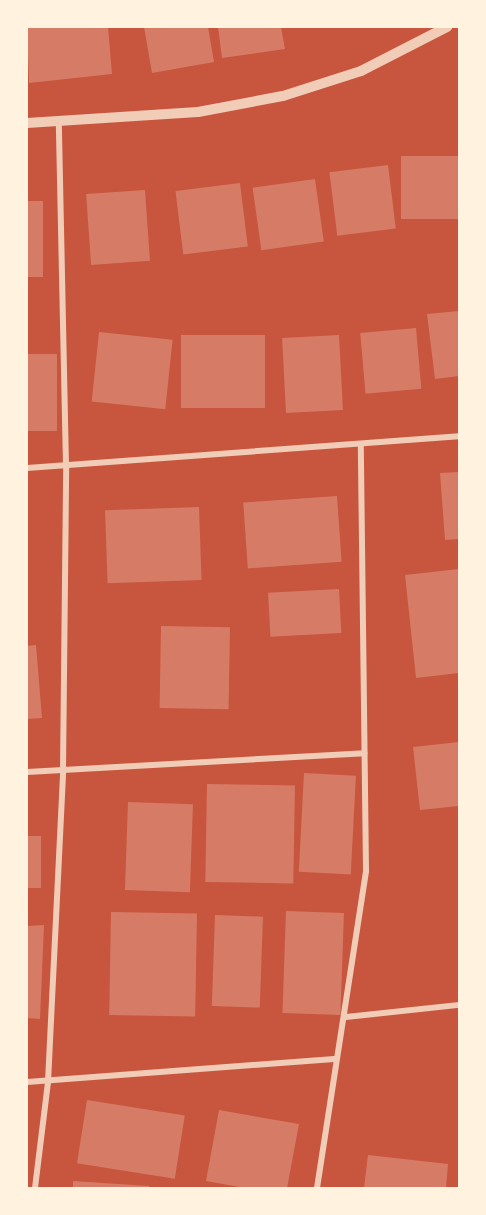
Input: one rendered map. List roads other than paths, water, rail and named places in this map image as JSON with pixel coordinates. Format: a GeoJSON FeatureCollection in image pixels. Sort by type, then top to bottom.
{"type":"FeatureCollection","features":[{"type":"Feature","properties":{"kind":"street"},"geometry":{"type":"LineString","coordinates":[[27,123],[198,112],[283,96],[361,71],[447,27]]}},
{"type":"Feature","properties":{"kind":"street"},"geometry":{"type":"LineString","coordinates":[[35,1188],[48,1082],[63,771],[66,466],[59,122]]}},
{"type":"Feature","properties":{"kind":"street"},"geometry":{"type":"LineString","coordinates":[[27,468],[361,446],[459,436]]}},
{"type":"Feature","properties":{"kind":"street"},"geometry":{"type":"LineString","coordinates":[[317,1188],[334,1059],[346,1017],[366,871],[361,446]]}},
{"type":"Feature","properties":{"kind":"street"},"geometry":{"type":"LineString","coordinates":[[27,772],[364,753]]}},
{"type":"Feature","properties":{"kind":"street"},"geometry":{"type":"LineString","coordinates":[[346,1017],[459,1005]]}},
{"type":"Feature","properties":{"kind":"street"},"geometry":{"type":"LineString","coordinates":[[27,1082],[334,1059]]}}]}
